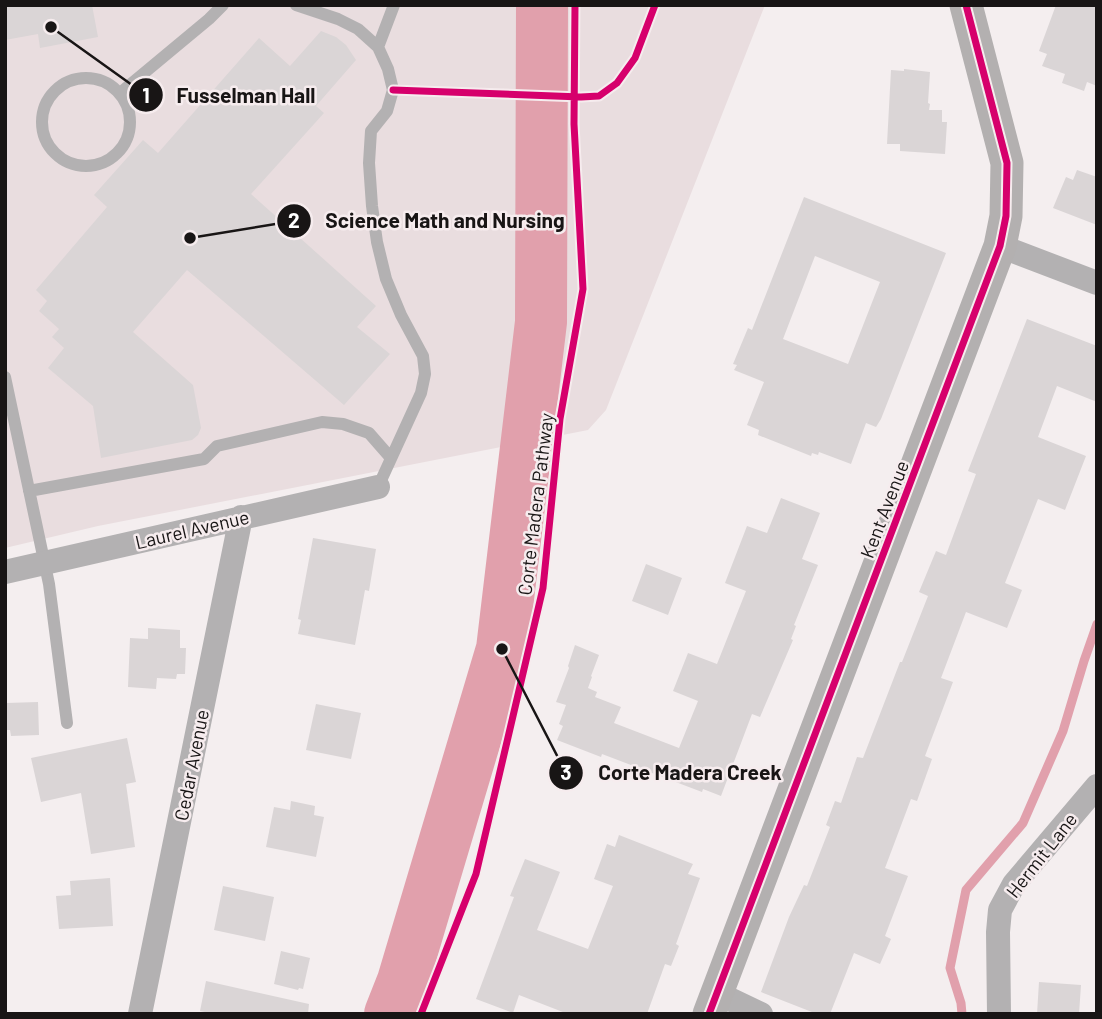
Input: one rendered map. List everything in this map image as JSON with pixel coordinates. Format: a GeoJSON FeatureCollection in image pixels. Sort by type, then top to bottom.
{"type":"FeatureCollection","features":[{"type":"Feature","properties":{"kind":"street","name":"Kent Avenue"},"geometry":{"type":"LineString","coordinates":[[713,1003],[1000,246],[1006,216],[1007,163],[966,5]]}},
{"type":"Feature","properties":{"kind":"street"},"geometry":{"type":"LineString","coordinates":[[1000,246],[1097,283]]}},
{"type":"Feature","properties":{"kind":"street","name":"Laurel Avenue"},"geometry":{"type":"LineString","coordinates":[[5,572],[378,487]]}},
{"type":"Feature","properties":{"kind":"street","name":"Cedar Avenue"},"geometry":{"type":"LineString","coordinates":[[140,1014],[241,517]]}},
{"type":"Feature","properties":{"kind":"street","name":"Hermit Lane"},"geometry":{"type":"LineString","coordinates":[[999,1014],[1000,910],[1014,884],[1097,786]]}},
{"type":"Feature","properties":{"kind":"street"},"geometry":{"type":"LineString","coordinates":[[713,1003],[761,1014]]}},
{"type":"Feature","properties":{"kind":"lane"},"geometry":{"type":"LineString","coordinates":[[120,93],[223,5]]}},
{"type":"Feature","properties":{"kind":"lane"},"geometry":{"type":"LineString","coordinates":[[296,5],[338,19],[358,30],[378,47],[388,69],[393,90],[387,111],[371,131],[369,163],[372,206],[386,279],[423,356],[425,374],[421,393],[378,487]]}},
{"type":"Feature","properties":{"kind":"lane"},"geometry":{"type":"LineString","coordinates":[[378,47],[394,5]]}},
{"type":"Feature","properties":{"kind":"lane"},"geometry":{"type":"LineString","coordinates":[[87,77],[104,81],[120,93],[130,112],[129,134],[105,164],[87,166],[64,162],[47,147],[41,129],[42,109],[53,93],[69,81],[87,77]]}},
{"type":"Feature","properties":{"kind":"lane"},"geometry":{"type":"LineString","coordinates":[[5,377],[49,584],[67,723]]}},
{"type":"Feature","properties":{"kind":"lane"},"geometry":{"type":"LineString","coordinates":[[29,491],[204,459],[217,446],[323,422],[343,424],[369,433],[390,457]]}},
{"type":"Feature","properties":{"kind":"shaded area"},"geometry":{"type":"Polygon","coordinates":[[[5,5],[765,5],[606,410],[588,430],[98,526],[5,548],[5,5]]]}},
{"type":"Feature","properties":{"kind":"building"},"geometry":{"type":"Polygon","coordinates":[[[5,5],[92,5],[98,37],[40,48],[38,34],[5,40],[5,5]]]}},
{"type":"Feature","properties":{"kind":"building"},"geometry":{"type":"Polygon","coordinates":[[[1056,5],[1097,5],[1097,86],[1087,82],[1084,91],[1062,83],[1065,74],[1042,66],[1047,54],[1039,51],[1056,5]]]}},
{"type":"Feature","properties":{"kind":"building"},"geometry":{"type":"Polygon","coordinates":[[[321,31],[346,45],[356,60],[316,106],[324,113],[251,194],[376,306],[357,327],[390,354],[344,405],[187,270],[133,332],[193,385],[201,428],[198,435],[192,440],[101,458],[93,406],[48,368],[64,348],[52,337],[59,329],[39,311],[47,301],[36,290],[107,207],[94,195],[143,140],[158,153],[259,38],[290,66],[321,31]]]}},
{"type":"Feature","properties":{"kind":"building"},"geometry":{"type":"Polygon","coordinates":[[[891,70],[930,72],[929,110],[942,110],[942,122],[947,122],[945,154],[900,151],[900,144],[887,144],[891,70]]]}},
{"type":"Feature","properties":{"kind":"building"},"geometry":{"type":"Polygon","coordinates":[[[1077,170],[1097,177],[1097,225],[1053,208],[1066,177],[1073,180],[1077,170]]]}},
{"type":"Feature","properties":{"kind":"building"},"geometry":{"type":"Polygon","coordinates":[[[804,197],[946,253],[881,419],[876,427],[866,423],[851,464],[819,452],[818,455],[812,453],[811,456],[758,435],[759,430],[747,425],[764,382],[734,370],[737,365],[733,364],[748,328],[752,330],[804,197]],[[815,256],[783,339],[848,364],[880,282],[815,256]]]}},
{"type":"Feature","properties":{"kind":"building"},"geometry":{"type":"Polygon","coordinates":[[[1027,319],[1097,346],[1097,402],[1057,386],[1038,437],[1086,456],[1065,510],[1038,499],[1005,583],[1022,590],[1007,628],[966,612],[941,678],[953,682],[925,756],[932,759],[917,801],[911,799],[885,868],[908,876],[885,936],[891,939],[880,964],[854,953],[830,1014],[817,1014],[761,992],[789,917],[804,885],[807,886],[830,827],[826,825],[835,801],[841,803],[857,757],[863,758],[902,662],[928,596],[919,592],[936,551],[946,555],[976,474],[968,471],[1027,319]]]}},
{"type":"Feature","properties":{"kind":"building"},"geometry":{"type":"Polygon","coordinates":[[[781,498],[820,513],[802,559],[818,565],[794,625],[793,640],[760,717],[752,714],[721,796],[703,789],[702,792],[557,740],[563,726],[559,724],[566,705],[556,702],[575,645],[599,655],[588,688],[597,692],[595,697],[621,707],[614,723],[679,748],[698,701],[673,691],[688,653],[717,664],[746,591],[725,583],[747,526],[767,533],[781,498]]]}},
{"type":"Feature","properties":{"kind":"building"},"geometry":{"type":"Polygon","coordinates":[[[313,538],[376,549],[369,591],[365,590],[355,645],[298,634],[301,620],[298,619],[313,538]]]}},
{"type":"Feature","properties":{"kind":"building"},"geometry":{"type":"Polygon","coordinates":[[[646,564],[682,578],[668,615],[632,601],[646,564]]]}},
{"type":"Feature","properties":{"kind":"building"},"geometry":{"type":"Polygon","coordinates":[[[148,628],[180,630],[180,648],[186,648],[185,674],[177,674],[176,679],[157,678],[156,689],[128,687],[130,638],[148,639],[148,628]]]}},
{"type":"Feature","properties":{"kind":"building"},"geometry":{"type":"Polygon","coordinates":[[[38,702],[39,735],[11,736],[10,730],[7,730],[6,703],[38,702]]]}},
{"type":"Feature","properties":{"kind":"building"},"geometry":{"type":"Polygon","coordinates":[[[316,704],[361,713],[351,759],[306,750],[316,704]]]}},
{"type":"Feature","properties":{"kind":"building"},"geometry":{"type":"Polygon","coordinates":[[[127,738],[136,782],[126,784],[135,847],[91,854],[81,793],[41,802],[31,758],[127,738]]]}},
{"type":"Feature","properties":{"kind":"building"},"geometry":{"type":"Polygon","coordinates":[[[291,801],[315,806],[314,815],[324,817],[316,857],[266,847],[274,807],[290,810],[291,801]]]}},
{"type":"Feature","properties":{"kind":"building"},"geometry":{"type":"Polygon","coordinates":[[[619,835],[693,864],[688,874],[700,878],[676,944],[679,946],[671,966],[665,964],[647,1014],[568,1014],[519,995],[513,1013],[476,999],[514,897],[510,896],[525,859],[560,872],[537,930],[588,949],[613,886],[594,879],[607,844],[615,847],[619,835]]]}},
{"type":"Feature","properties":{"kind":"building"},"geometry":{"type":"Polygon","coordinates":[[[110,878],[113,926],[59,929],[56,896],[71,895],[70,881],[110,878]]]}},
{"type":"Feature","properties":{"kind":"building"},"geometry":{"type":"Polygon","coordinates":[[[223,886],[274,897],[265,941],[214,930],[223,886]]]}},
{"type":"Feature","properties":{"kind":"building"},"geometry":{"type":"Polygon","coordinates":[[[281,951],[310,958],[303,989],[274,984],[281,951]]]}},
{"type":"Feature","properties":{"kind":"building"},"geometry":{"type":"Polygon","coordinates":[[[206,981],[309,1004],[308,1014],[214,1014],[200,1011],[206,981]]]}},
{"type":"Feature","properties":{"kind":"building"},"geometry":{"type":"Polygon","coordinates":[[[1039,982],[1081,985],[1079,1014],[1037,1014],[1039,982]]]}},
{"type":"Feature","properties":{"kind":"waterway"},"geometry":{"type":"LineString","coordinates":[[390,1014],[403,981],[502,649],[541,322],[542,5]]}},
{"type":"Feature","properties":{"kind":"waterway"},"geometry":{"type":"LineString","coordinates":[[962,1014],[950,968],[966,890],[1023,823],[1063,731],[1097,624]]}},
{"type":"Feature","properties":{"kind":"cycle path","name":"Corte Madera Pathway"},"geometry":{"type":"LineString","coordinates":[[421,1014],[476,874],[543,588],[560,419],[583,289],[574,124],[575,5]]}},
{"type":"Feature","properties":{"kind":"cycle path"},"geometry":{"type":"LineString","coordinates":[[393,90],[599,96],[617,83],[635,58],[655,5]]}},
{"type":"Feature","properties":{"kind":"cycle path"},"geometry":{"type":"LineString","coordinates":[[709,1014],[1000,246],[1006,216],[1007,163],[966,5]]}},
{"type":"Feature","properties":{"kind":"place","name":"Fusselman Hall"},"geometry":{"type":"Point","coordinates":[51,27]}},
{"type":"Feature","properties":{"kind":"place","name":"Science Math and Nursing"},"geometry":{"type":"Point","coordinates":[190,238]}},
{"type":"Feature","properties":{"kind":"place","name":"Corte Madera Creek"},"geometry":{"type":"Point","coordinates":[502,649]}}]}
